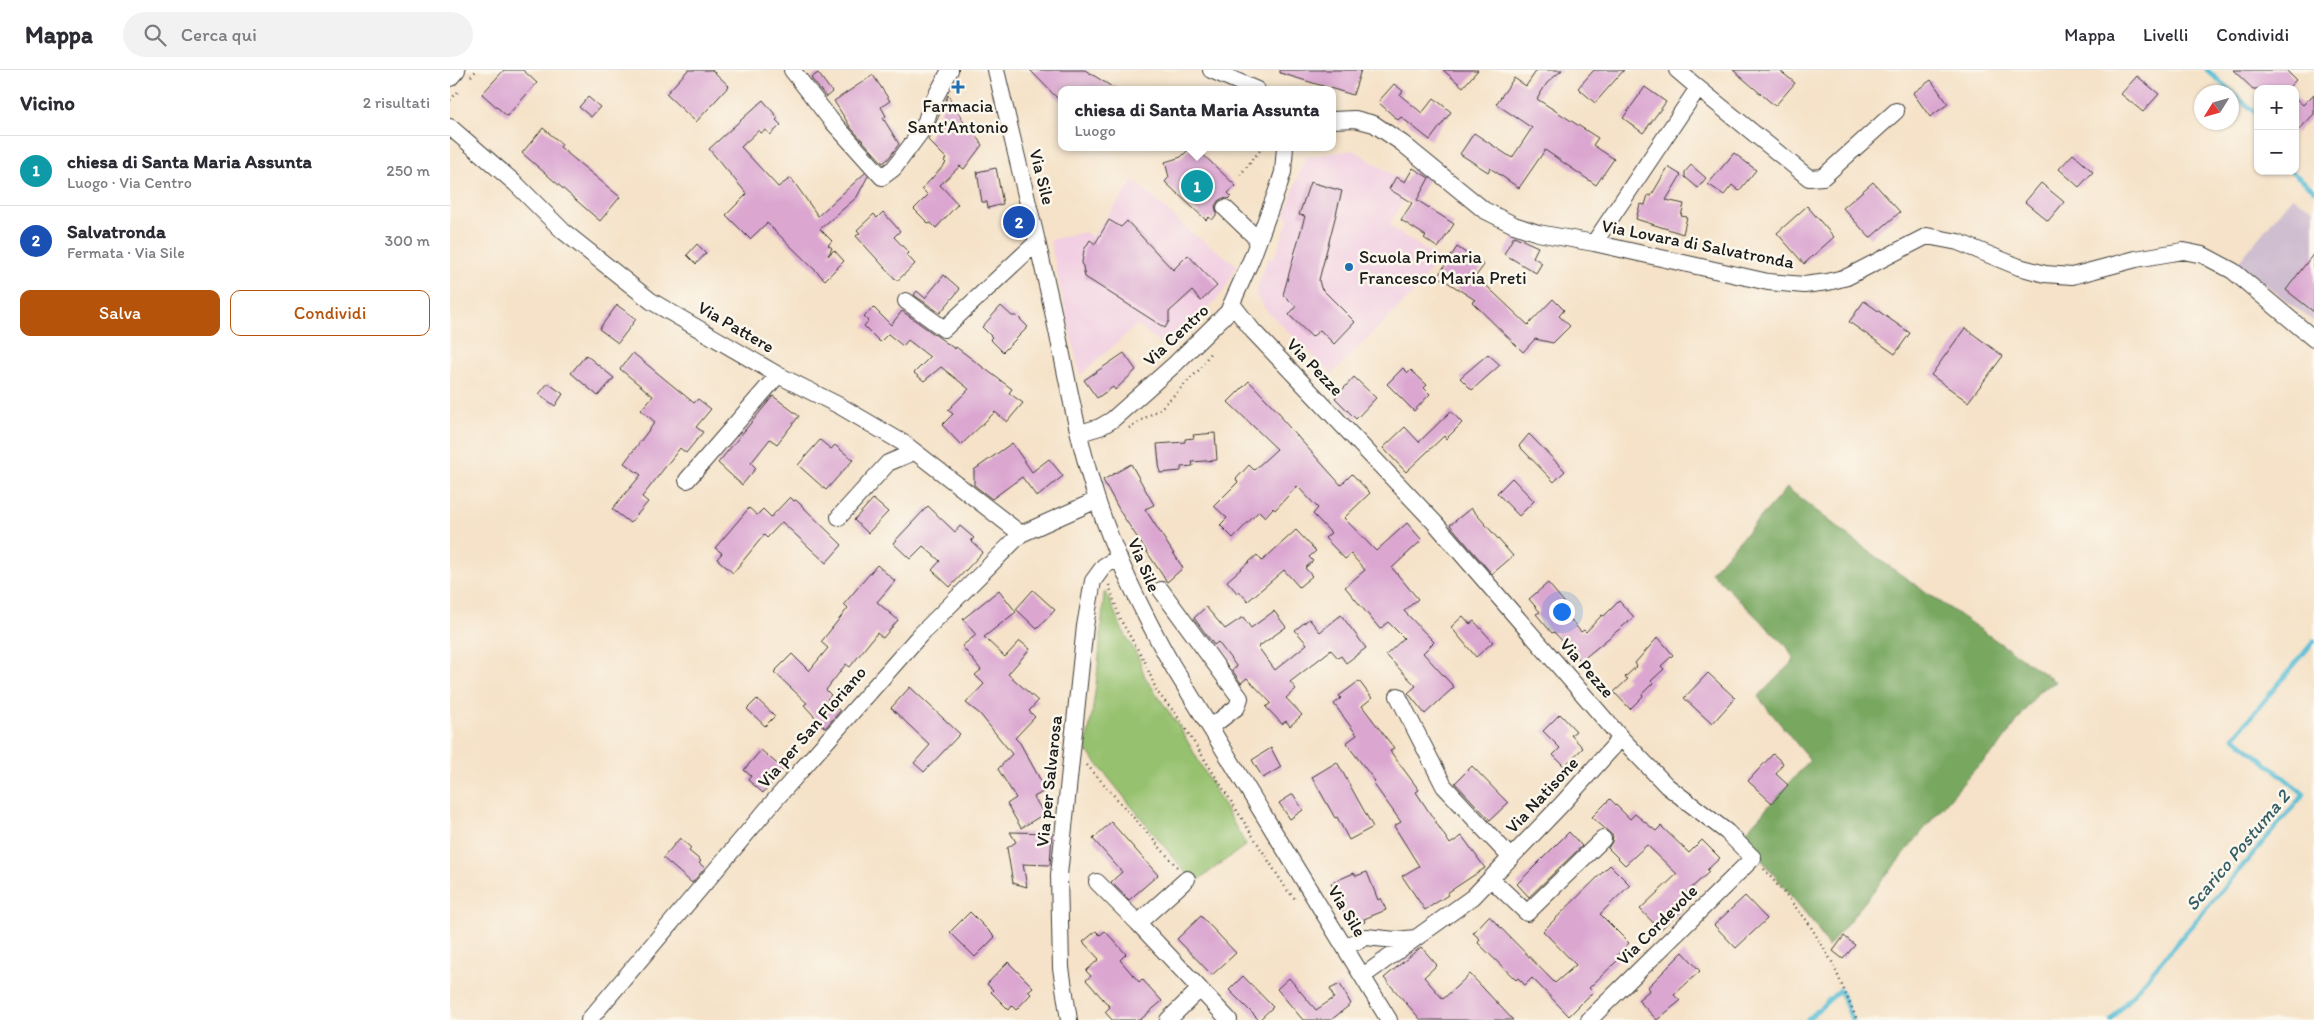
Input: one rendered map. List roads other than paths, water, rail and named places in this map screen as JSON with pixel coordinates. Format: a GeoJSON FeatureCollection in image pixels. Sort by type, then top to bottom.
{"type":"FeatureCollection","features":[{"type":"Feature","properties":{"kind":"street"},"geometry":{"type":"LineString","coordinates":[[450,78],[457,70]]}},
{"type":"Feature","properties":{"kind":"street"},"geometry":{"type":"LineString","coordinates":[[792,70],[830,119],[882,177],[903,156],[920,133],[926,122],[931,105],[950,70]]}},
{"type":"Feature","properties":{"kind":"street","name":"Via Sile"},"geometry":{"type":"LineString","coordinates":[[996,70],[1080,433],[1097,500],[1118,558],[1143,613],[1172,665],[1363,976],[1388,1020]]}},
{"type":"Feature","properties":{"kind":"street"},"geometry":{"type":"LineString","coordinates":[[1211,70],[1248,86]]}},
{"type":"Feature","properties":{"kind":"street"},"geometry":{"type":"LineString","coordinates":[[1677,70],[1809,178],[1823,177],[1896,111]]}},
{"type":"Feature","properties":{"kind":"street"},"geometry":{"type":"LineString","coordinates":[[1594,243],[1698,88]]}},
{"type":"Feature","properties":{"kind":"street","name":"Via Lovara di Salvatronda"},"geometry":{"type":"LineString","coordinates":[[1336,120],[1360,119],[1379,127],[1402,143],[1474,202],[1498,218],[1538,233],[1594,243],[1768,282],[1804,285],[1847,277],[1927,236],[1958,242],[2019,267],[2046,274],[2072,276],[2136,259],[2183,251],[2203,256],[2233,271],[2314,339]]}},
{"type":"Feature","properties":{"kind":"street","name":"Via Pattere"},"geometry":{"type":"LineString","coordinates":[[450,127],[516,184],[563,231],[651,301],[778,375],[840,406],[914,452],[1021,534]]}},
{"type":"Feature","properties":{"kind":"street","name":"Via Centro"},"geometry":{"type":"LineString","coordinates":[[1080,433],[1100,428],[1112,420],[1224,318],[1232,304],[1260,238],[1283,172],[1285,151]]}},
{"type":"Feature","properties":{"kind":"street"},"geometry":{"type":"LineString","coordinates":[[1225,208],[1253,235]]}},
{"type":"Feature","properties":{"kind":"street"},"geometry":{"type":"LineString","coordinates":[[906,301],[944,329],[1037,242]]}},
{"type":"Feature","properties":{"kind":"street","name":"Via Pezze"},"geometry":{"type":"LineString","coordinates":[[1232,304],[1253,331],[1435,523],[1621,738],[1667,786],[1727,832],[1753,858]]}},
{"type":"Feature","properties":{"kind":"street"},"geometry":{"type":"LineString","coordinates":[[688,480],[778,375]]}},
{"type":"Feature","properties":{"kind":"street"},"geometry":{"type":"LineString","coordinates":[[839,517],[888,463],[914,452]]}},
{"type":"Feature","properties":{"kind":"street","name":"Via per San Floriano"},"geometry":{"type":"LineString","coordinates":[[589,1020],[774,801],[920,635],[1021,534],[1097,500]]}},
{"type":"Feature","properties":{"kind":"street","name":"Via per Salvarosa"},"geometry":{"type":"LineString","coordinates":[[1069,1020],[1061,968],[1059,875],[1085,626],[1093,581],[1104,566],[1118,558]]}},
{"type":"Feature","properties":{"kind":"street"},"geometry":{"type":"LineString","coordinates":[[1161,590],[1238,694],[1240,700],[1238,705],[1210,726]]}},
{"type":"Feature","properties":{"kind":"street"},"geometry":{"type":"LineString","coordinates":[[1398,696],[1444,786],[1511,858]]}},
{"type":"Feature","properties":{"kind":"street","name":"Via Natisone"},"geometry":{"type":"LineString","coordinates":[[1363,976],[1459,908],[1491,879],[1621,738]]}},
{"type":"Feature","properties":{"kind":"street"},"geometry":{"type":"LineString","coordinates":[[1491,879],[1527,913],[1603,839]]}},
{"type":"Feature","properties":{"kind":"street","name":"Via Cordevole"},"geometry":{"type":"LineString","coordinates":[[1589,1020],[1753,858]]}},
{"type":"Feature","properties":{"kind":"street"},"geometry":{"type":"LineString","coordinates":[[1138,923],[1187,879]]}},
{"type":"Feature","properties":{"kind":"street"},"geometry":{"type":"LineString","coordinates":[[1097,882],[1229,1020]]}},
{"type":"Feature","properties":{"kind":"street"},"geometry":{"type":"LineString","coordinates":[[1345,947],[1366,937],[1396,940],[1416,938]]}},
{"type":"Feature","properties":{"kind":"street"},"geometry":{"type":"LineString","coordinates":[[1168,1020],[1200,989]]}},
{"type":"Feature","properties":{"kind":"waterway","name":"Scarico Postuma 2"},"geometry":{"type":"LineString","coordinates":[[2207,70],[2254,111]]}},
{"type":"Feature","properties":{"kind":"waterway","name":"Scarico Postuma 2"},"geometry":{"type":"LineString","coordinates":[[2296,175],[2314,190]]}},
{"type":"Feature","properties":{"kind":"waterway","name":"Scarico Postuma 2"},"geometry":{"type":"LineString","coordinates":[[2111,1020],[2304,794],[2234,737],[2314,641]]}},
{"type":"Feature","properties":{"kind":"waterway","name":"Scarico Postuma 2"},"geometry":{"type":"LineString","coordinates":[[1807,1020],[1840,990],[1852,1020]]}},
{"type":"Feature","properties":{"kind":"place","name":"Farmacia Sant'Antonio"},"geometry":{"type":"Point","coordinates":[958,87]}},
{"type":"Feature","properties":{"kind":"place","name":"chiesa di Santa Maria Assunta"},"geometry":{"type":"Point","coordinates":[1197,186]}},
{"type":"Feature","properties":{"kind":"place","name":"Salvatronda"},"geometry":{"type":"Point","coordinates":[1019,222]}},
{"type":"Feature","properties":{"kind":"place","name":"Scuola Primaria Francesco Maria Preti"},"geometry":{"type":"Point","coordinates":[1349,267]}}]}
